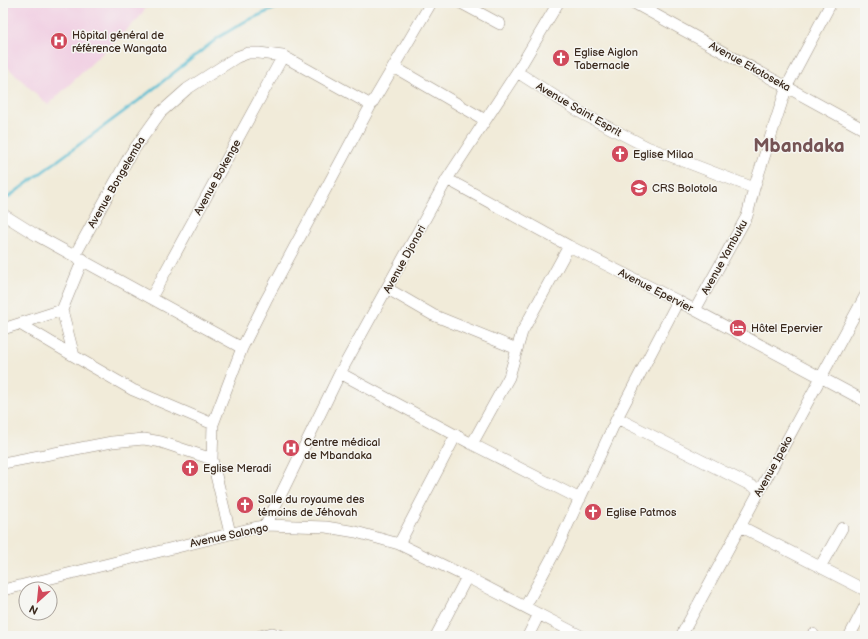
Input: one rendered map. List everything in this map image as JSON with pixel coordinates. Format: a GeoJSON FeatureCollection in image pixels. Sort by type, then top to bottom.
{"type":"FeatureCollection","features":[{"type":"Feature","properties":{"kind":"street"},"geometry":{"type":"LineString","coordinates":[[230,533],[212,459],[213,424],[242,348],[287,259],[371,105],[431,3]]}},
{"type":"Feature","properties":{"kind":"street"},"geometry":{"type":"LineString","coordinates":[[461,3],[500,24]]}},
{"type":"Feature","properties":{"kind":"street","name":"Avenue Djonori"},"geometry":{"type":"LineString","coordinates":[[266,525],[340,373],[388,289],[447,178],[517,72],[558,3]]}},
{"type":"Feature","properties":{"kind":"street","name":"Avenue Ekotoseka"},"geometry":{"type":"LineString","coordinates":[[634,3],[865,130]]}},
{"type":"Feature","properties":{"kind":"street","name":"Avenue Yambuku"},"geometry":{"type":"LineString","coordinates":[[695,310],[747,216],[754,188],[787,86],[832,3]]}},
{"type":"Feature","properties":{"kind":"street","name":"Avenue Bongelemba"},"geometry":{"type":"LineString","coordinates":[[62,310],[79,257],[130,155],[160,113],[187,89],[237,57],[259,53],[283,56],[371,105]]}},
{"type":"Feature","properties":{"kind":"street","name":"Avenue Bokenge"},"geometry":{"type":"LineString","coordinates":[[151,298],[283,56]]}},
{"type":"Feature","properties":{"kind":"street"},"geometry":{"type":"LineString","coordinates":[[394,67],[485,120]]}},
{"type":"Feature","properties":{"kind":"street","name":"Avenue Saint Esprit"},"geometry":{"type":"LineString","coordinates":[[517,72],[583,114],[646,147],[754,188]]}},
{"type":"Feature","properties":{"kind":"street","name":"Avenue Epervier"},"geometry":{"type":"LineString","coordinates":[[447,178],[569,246],[678,301],[865,401]]}},
{"type":"Feature","properties":{"kind":"street"},"geometry":{"type":"LineString","coordinates":[[4,215],[36,235],[79,257],[242,348]]}},
{"type":"Feature","properties":{"kind":"street"},"geometry":{"type":"LineString","coordinates":[[472,444],[509,377],[522,332],[569,246]]}},
{"type":"Feature","properties":{"kind":"street"},"geometry":{"type":"LineString","coordinates":[[388,289],[433,315],[517,349]]}},
{"type":"Feature","properties":{"kind":"street","name":"Avenue Ipeko"},"geometry":{"type":"LineString","coordinates":[[680,636],[865,296]]}},
{"type":"Feature","properties":{"kind":"street"},"geometry":{"type":"LineString","coordinates":[[525,607],[557,548],[617,418],[678,301]]}},
{"type":"Feature","properties":{"kind":"street"},"geometry":{"type":"LineString","coordinates":[[3,330],[62,310],[74,356]]}},
{"type":"Feature","properties":{"kind":"street"},"geometry":{"type":"LineString","coordinates":[[20,324],[133,390],[213,424]]}},
{"type":"Feature","properties":{"kind":"street"},"geometry":{"type":"LineString","coordinates":[[340,373],[472,444],[580,499]]}},
{"type":"Feature","properties":{"kind":"street"},"geometry":{"type":"LineString","coordinates":[[617,418],[760,490]]}},
{"type":"Feature","properties":{"kind":"street"},"geometry":{"type":"LineString","coordinates":[[399,544],[456,435]]}},
{"type":"Feature","properties":{"kind":"street"},"geometry":{"type":"LineString","coordinates":[[3,463],[112,442],[144,439],[162,442],[212,459]]}},
{"type":"Feature","properties":{"kind":"street","name":"Avenue Salongo"},"geometry":{"type":"LineString","coordinates":[[3,590],[266,525],[326,528],[356,532],[399,544],[467,577],[581,636]]}},
{"type":"Feature","properties":{"kind":"street"},"geometry":{"type":"LineString","coordinates":[[740,526],[865,591]]}},
{"type":"Feature","properties":{"kind":"street"},"geometry":{"type":"LineString","coordinates":[[820,567],[842,528]]}},
{"type":"Feature","properties":{"kind":"street"},"geometry":{"type":"LineString","coordinates":[[436,636],[467,577]]}},
{"type":"Feature","properties":{"kind":"street"},"geometry":{"type":"LineString","coordinates":[[850,635],[865,606]]}},
{"type":"Feature","properties":{"kind":"street"},"geometry":{"type":"LineString","coordinates":[[528,636],[539,614]]}},
{"type":"Feature","properties":{"kind":"street"},"geometry":{"type":"LineString","coordinates":[[260,636],[272,633],[282,636]]}},
{"type":"Feature","properties":{"kind":"shaded area","name":"Hôpital général de référence Wangata"},"geometry":{"type":"Polygon","coordinates":[[[3,3],[149,3],[138,19],[48,105],[3,63],[3,3]]]}},
{"type":"Feature","properties":{"kind":"waterway"},"geometry":{"type":"LineString","coordinates":[[3,201],[138,101],[219,37],[244,22],[287,3]]}},
{"type":"Feature","properties":{"kind":"place","name":"Hôpital général de référence Wangata"},"geometry":{"type":"Point","coordinates":[59,41]}},
{"type":"Feature","properties":{"kind":"place","name":"Eglise Aiglon Tabernacle"},"geometry":{"type":"Point","coordinates":[561,58]}},
{"type":"Feature","properties":{"kind":"place","name":"Eglise Milaa"},"geometry":{"type":"Point","coordinates":[620,154]}},
{"type":"Feature","properties":{"kind":"place","name":"CRS Bolotola"},"geometry":{"type":"Point","coordinates":[639,188]}},
{"type":"Feature","properties":{"kind":"place","name":"Hôtel Epervier"},"geometry":{"type":"Point","coordinates":[738,328]}},
{"type":"Feature","properties":{"kind":"place","name":"Centre médical de Mbandaka"},"geometry":{"type":"Point","coordinates":[291,448]}},
{"type":"Feature","properties":{"kind":"place","name":"Eglise Meradi"},"geometry":{"type":"Point","coordinates":[190,468]}},
{"type":"Feature","properties":{"kind":"place","name":"Salle du royaume des témoins de Jéhovah"},"geometry":{"type":"Point","coordinates":[245,505]}},
{"type":"Feature","properties":{"kind":"place","name":"Eglise Patmos"},"geometry":{"type":"Point","coordinates":[593,512]}},
{"type":"Feature","properties":{"kind":"district","name":"Mbandaka"},"geometry":{"type":"Point","coordinates":[799,145]}}]}
